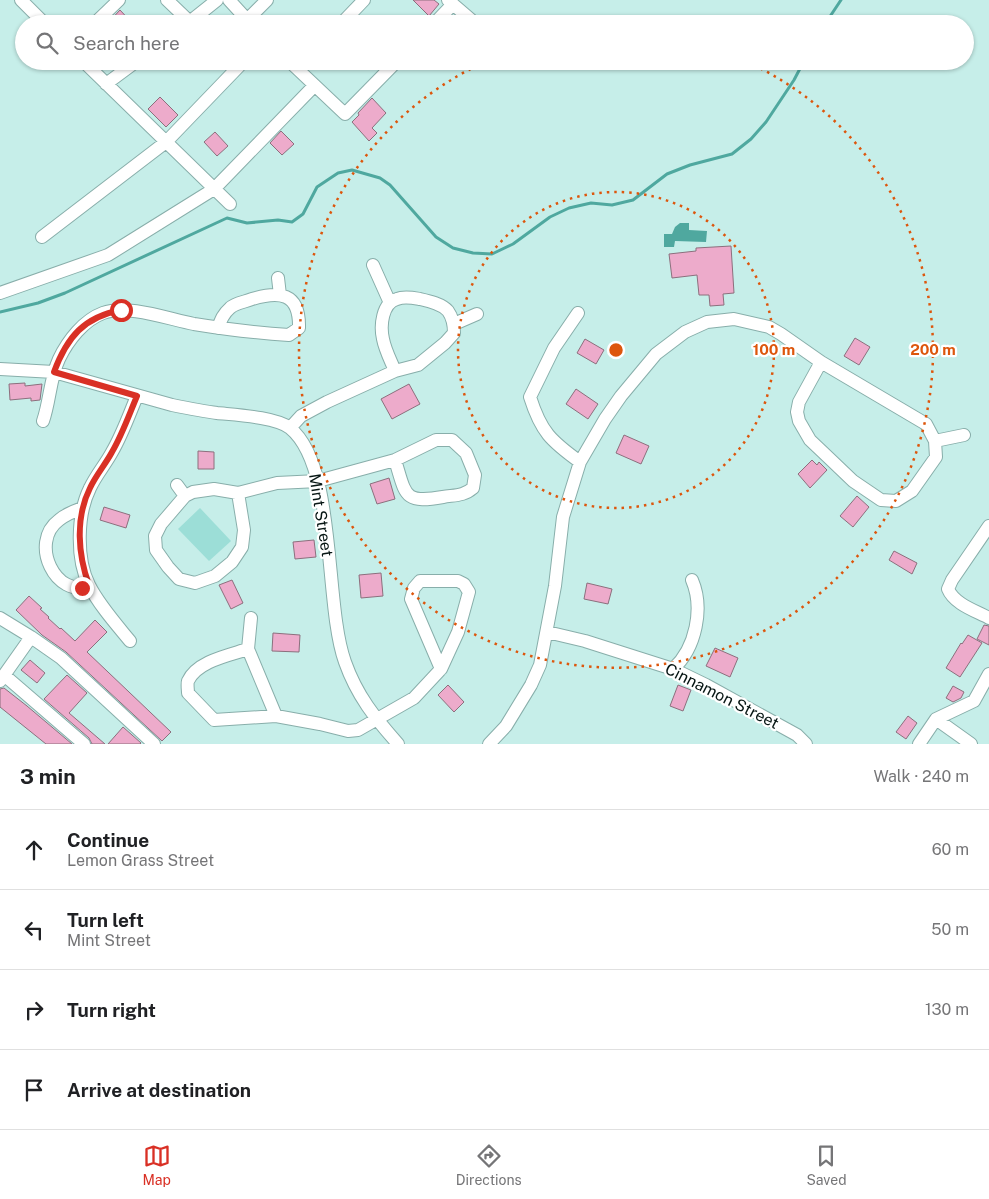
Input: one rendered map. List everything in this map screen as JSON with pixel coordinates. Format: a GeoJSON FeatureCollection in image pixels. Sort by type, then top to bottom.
{"type":"FeatureCollection","features":[{"type":"Feature","properties":{"kind":"street"},"geometry":{"type":"LineString","coordinates":[[103,15],[119,0]]}},
{"type":"Feature","properties":{"kind":"street"},"geometry":{"type":"LineString","coordinates":[[167,0],[181,15]]}},
{"type":"Feature","properties":{"kind":"street"},"geometry":{"type":"LineString","coordinates":[[199,15],[217,0]]}},
{"type":"Feature","properties":{"kind":"street"},"geometry":{"type":"LineString","coordinates":[[229,0],[243,15]]}},
{"type":"Feature","properties":{"kind":"street"},"geometry":{"type":"LineString","coordinates":[[255,15],[267,0]]}},
{"type":"Feature","properties":{"kind":"street"},"geometry":{"type":"LineString","coordinates":[[350,15],[364,0]]}},
{"type":"Feature","properties":{"kind":"street"},"geometry":{"type":"LineString","coordinates":[[25,1],[37,15]]}},
{"type":"Feature","properties":{"kind":"street"},"geometry":{"type":"LineString","coordinates":[[441,15],[451,2],[466,15]]}},
{"type":"Feature","properties":{"kind":"street"},"geometry":{"type":"LineString","coordinates":[[92,70],[230,204]]}},
{"type":"Feature","properties":{"kind":"street"},"geometry":{"type":"LineString","coordinates":[[106,84],[125,70]]}},
{"type":"Feature","properties":{"kind":"street"},"geometry":{"type":"LineString","coordinates":[[42,237],[166,142],[235,70]]}},
{"type":"Feature","properties":{"kind":"street"},"geometry":{"type":"LineString","coordinates":[[302,70],[314,86],[344,114],[388,70]]}},
{"type":"Feature","properties":{"kind":"street"},"geometry":{"type":"LineString","coordinates":[[0,293],[108,255],[214,189],[314,86]]}},
{"type":"Feature","properties":{"kind":"street"},"geometry":{"type":"LineString","coordinates":[[373,265],[390,303]]}},
{"type":"Feature","properties":{"kind":"street"},"geometry":{"type":"LineString","coordinates":[[278,278],[280,295]]}},
{"type":"Feature","properties":{"kind":"street"},"geometry":{"type":"LineString","coordinates":[[43,421],[49,404],[54,372],[59,359],[76,333],[89,320],[103,313],[121,310],[218,328],[288,335],[299,328],[300,314],[290,299],[280,295],[269,294],[232,306],[222,315],[218,328]]}},
{"type":"Feature","properties":{"kind":"street"},"geometry":{"type":"LineString","coordinates":[[290,428],[301,416],[327,402],[395,371],[418,365],[446,344],[454,333],[454,324],[447,310],[431,301],[412,298],[397,298],[390,303],[383,315],[382,338],[395,371]]}},
{"type":"Feature","properties":{"kind":"street"},"geometry":{"type":"LineString","coordinates":[[454,324],[477,314]]}},
{"type":"Feature","properties":{"kind":"street"},"geometry":{"type":"LineString","coordinates":[[578,314],[554,348],[525,397],[546,433],[555,444],[580,462]]}},
{"type":"Feature","properties":{"kind":"street"},"geometry":{"type":"LineString","coordinates":[[489,744],[506,726],[531,685],[540,665],[555,586],[563,517],[580,462],[604,419],[620,396],[656,354],[685,332],[707,322],[734,319],[769,327],[821,362],[926,424],[935,441],[936,457],[912,491],[896,501],[881,500],[853,481],[810,440],[799,421],[797,412],[799,402],[821,362]]}},
{"type":"Feature","properties":{"kind":"street","name":"Mint Street"},"geometry":{"type":"LineString","coordinates":[[0,369],[54,372],[189,409],[265,418],[290,428],[305,446],[318,481],[335,621],[344,661],[366,706],[398,744]]}},
{"type":"Feature","properties":{"kind":"street"},"geometry":{"type":"LineString","coordinates":[[130,641],[114,623],[89,585],[85,574],[80,544],[83,508],[89,488],[113,452],[137,396]]}},
{"type":"Feature","properties":{"kind":"street"},"geometry":{"type":"LineString","coordinates":[[935,441],[964,435]]}},
{"type":"Feature","properties":{"kind":"street"},"geometry":{"type":"LineString","coordinates":[[238,494],[244,530],[242,547],[232,562],[215,576],[195,583],[179,579],[156,550],[155,536],[161,524],[184,496],[193,492],[214,488],[238,494],[278,484],[318,481],[395,460],[436,440],[452,440],[466,453],[475,475],[476,492],[422,500],[412,498],[403,489],[395,460]]}},
{"type":"Feature","properties":{"kind":"street"},"geometry":{"type":"LineString","coordinates":[[177,485],[184,496]]}},
{"type":"Feature","properties":{"kind":"street"},"geometry":{"type":"LineString","coordinates":[[83,508],[67,514],[57,521],[49,531],[46,542],[40,550],[46,556],[50,569],[59,579],[70,586],[82,588],[89,585]]}},
{"type":"Feature","properties":{"kind":"street"},"geometry":{"type":"LineString","coordinates":[[989,526],[952,580],[948,589],[966,607],[989,618]]}},
{"type":"Feature","properties":{"kind":"street"},"geometry":{"type":"LineString","coordinates":[[673,669],[683,660],[694,636],[698,598],[692,580]]}},
{"type":"Feature","properties":{"kind":"street"},"geometry":{"type":"LineString","coordinates":[[248,649],[217,658],[196,671],[188,682],[188,694],[214,720],[276,716],[348,731],[358,730],[414,698],[441,669],[458,632],[469,592],[468,582],[420,581],[414,588],[411,599],[441,669]]}},
{"type":"Feature","properties":{"kind":"street"},"geometry":{"type":"LineString","coordinates":[[0,618],[61,658],[154,744]]}},
{"type":"Feature","properties":{"kind":"street"},"geometry":{"type":"LineString","coordinates":[[251,618],[248,649],[276,716]]}},
{"type":"Feature","properties":{"kind":"street","name":"Cinnamon Street"},"geometry":{"type":"LineString","coordinates":[[547,632],[585,641],[673,669],[798,734],[806,744]]}},
{"type":"Feature","properties":{"kind":"street"},"geometry":{"type":"LineString","coordinates":[[31,637],[2,678],[84,744]]}},
{"type":"Feature","properties":{"kind":"street"},"geometry":{"type":"LineString","coordinates":[[919,744],[936,719],[974,701],[989,674]]}},
{"type":"Feature","properties":{"kind":"street"},"geometry":{"type":"LineString","coordinates":[[936,719],[971,744]]}},
{"type":"Feature","properties":{"kind":"shaded area"},"geometry":{"type":"Polygon","coordinates":[[[680,223],[689,223],[689,230],[707,231],[706,242],[675,241],[674,247],[664,247],[664,234],[672,234],[675,227],[680,223]]]}},
{"type":"Feature","properties":{"kind":"shaded area"},"geometry":{"type":"Polygon","coordinates":[[[200,508],[231,541],[209,561],[178,529],[200,508]]]}},
{"type":"Feature","properties":{"kind":"building"},"geometry":{"type":"Polygon","coordinates":[[[413,0],[434,0],[439,4],[428,15],[413,0]]]}},
{"type":"Feature","properties":{"kind":"building"},"geometry":{"type":"Polygon","coordinates":[[[120,10],[125,15],[115,15],[120,10]]]}},
{"type":"Feature","properties":{"kind":"building"},"geometry":{"type":"Polygon","coordinates":[[[160,97],[178,115],[166,127],[148,109],[160,97]]]}},
{"type":"Feature","properties":{"kind":"building"},"geometry":{"type":"Polygon","coordinates":[[[372,98],[386,113],[372,128],[377,133],[369,141],[352,122],[372,98]]]}},
{"type":"Feature","properties":{"kind":"building"},"geometry":{"type":"Polygon","coordinates":[[[281,131],[294,144],[282,155],[270,143],[281,131]]]}},
{"type":"Feature","properties":{"kind":"building"},"geometry":{"type":"Polygon","coordinates":[[[215,132],[228,146],[217,156],[204,142],[215,132]]]}},
{"type":"Feature","properties":{"kind":"building"},"geometry":{"type":"Polygon","coordinates":[[[731,246],[734,293],[723,294],[724,305],[710,306],[709,295],[699,295],[697,275],[672,278],[669,254],[696,251],[696,248],[731,246]]]}},
{"type":"Feature","properties":{"kind":"building"},"geometry":{"type":"Polygon","coordinates":[[[855,338],[870,347],[859,365],[844,356],[855,338]]]}},
{"type":"Feature","properties":{"kind":"building"},"geometry":{"type":"Polygon","coordinates":[[[585,339],[604,350],[596,364],[577,353],[585,339]]]}},
{"type":"Feature","properties":{"kind":"building"},"geometry":{"type":"Polygon","coordinates":[[[25,383],[25,386],[42,384],[40,400],[31,401],[31,398],[10,400],[9,384],[25,383]]]}},
{"type":"Feature","properties":{"kind":"building"},"geometry":{"type":"Polygon","coordinates":[[[409,384],[420,404],[392,419],[381,399],[409,384]]]}},
{"type":"Feature","properties":{"kind":"building"},"geometry":{"type":"Polygon","coordinates":[[[576,389],[598,404],[588,419],[566,404],[576,389]]]}},
{"type":"Feature","properties":{"kind":"building"},"geometry":{"type":"Polygon","coordinates":[[[624,435],[649,446],[641,464],[616,453],[624,435]]]}},
{"type":"Feature","properties":{"kind":"building"},"geometry":{"type":"Polygon","coordinates":[[[198,451],[214,452],[214,469],[198,469],[198,451]]]}},
{"type":"Feature","properties":{"kind":"building"},"geometry":{"type":"Polygon","coordinates":[[[812,460],[817,465],[819,462],[827,470],[810,488],[798,474],[812,460]]]}},
{"type":"Feature","properties":{"kind":"building"},"geometry":{"type":"Polygon","coordinates":[[[389,478],[395,499],[377,504],[370,484],[389,478]]]}},
{"type":"Feature","properties":{"kind":"building"},"geometry":{"type":"Polygon","coordinates":[[[857,496],[869,507],[853,527],[840,516],[857,496]]]}},
{"type":"Feature","properties":{"kind":"building"},"geometry":{"type":"Polygon","coordinates":[[[104,507],[130,515],[126,528],[100,520],[104,507]]]}},
{"type":"Feature","properties":{"kind":"building"},"geometry":{"type":"Polygon","coordinates":[[[314,540],[316,557],[295,559],[293,542],[314,540]]]}},
{"type":"Feature","properties":{"kind":"building"},"geometry":{"type":"Polygon","coordinates":[[[894,551],[917,563],[912,574],[889,560],[894,551]]]}},
{"type":"Feature","properties":{"kind":"building"},"geometry":{"type":"Polygon","coordinates":[[[381,573],[383,596],[361,598],[359,575],[381,573]]]}},
{"type":"Feature","properties":{"kind":"building"},"geometry":{"type":"Polygon","coordinates":[[[232,580],[243,603],[231,609],[219,585],[232,580]]]}},
{"type":"Feature","properties":{"kind":"building"},"geometry":{"type":"Polygon","coordinates":[[[587,583],[612,589],[608,604],[584,599],[587,583]]]}},
{"type":"Feature","properties":{"kind":"building"},"geometry":{"type":"Polygon","coordinates":[[[29,596],[42,608],[40,609],[48,618],[75,641],[95,620],[107,632],[87,652],[171,732],[162,741],[66,652],[42,635],[16,610],[29,596]]]}},
{"type":"Feature","properties":{"kind":"building"},"geometry":{"type":"Polygon","coordinates":[[[984,625],[989,626],[989,645],[977,639],[984,625]]]}},
{"type":"Feature","properties":{"kind":"building"},"geometry":{"type":"Polygon","coordinates":[[[273,633],[300,635],[299,652],[272,651],[273,633]]]}},
{"type":"Feature","properties":{"kind":"building"},"geometry":{"type":"Polygon","coordinates":[[[968,635],[982,643],[960,677],[946,668],[968,635]]]}},
{"type":"Feature","properties":{"kind":"building"},"geometry":{"type":"Polygon","coordinates":[[[715,648],[738,658],[730,677],[706,666],[715,648]]]}},
{"type":"Feature","properties":{"kind":"building"},"geometry":{"type":"Polygon","coordinates":[[[30,660],[45,673],[37,683],[21,670],[30,660]]]}},
{"type":"Feature","properties":{"kind":"building"},"geometry":{"type":"Polygon","coordinates":[[[67,675],[87,693],[69,713],[105,744],[92,744],[89,738],[44,699],[67,675]]]}},
{"type":"Feature","properties":{"kind":"building"},"geometry":{"type":"Polygon","coordinates":[[[448,685],[464,702],[454,712],[438,695],[448,685]]]}},
{"type":"Feature","properties":{"kind":"building"},"geometry":{"type":"Polygon","coordinates":[[[678,685],[691,690],[683,711],[670,706],[678,685]]]}},
{"type":"Feature","properties":{"kind":"building"},"geometry":{"type":"Polygon","coordinates":[[[953,686],[964,692],[961,698],[953,702],[946,698],[953,686]]]}},
{"type":"Feature","properties":{"kind":"building"},"geometry":{"type":"Polygon","coordinates":[[[4,688],[72,744],[46,744],[0,707],[0,689],[4,688]]]}},
{"type":"Feature","properties":{"kind":"building"},"geometry":{"type":"Polygon","coordinates":[[[908,716],[917,723],[906,739],[896,732],[908,716]]]}},
{"type":"Feature","properties":{"kind":"building"},"geometry":{"type":"Polygon","coordinates":[[[123,727],[141,743],[108,744],[123,727]]]}},
{"type":"Feature","properties":{"kind":"waterway"},"geometry":{"type":"LineString","coordinates":[[831,15],[841,0]]}},
{"type":"Feature","properties":{"kind":"waterway"},"geometry":{"type":"LineString","coordinates":[[0,312],[38,303],[65,293],[227,218],[247,223],[278,220],[292,222],[303,214],[317,187],[338,173],[352,170],[380,178],[390,185],[436,237],[453,248],[473,253],[492,254],[513,244],[550,217],[569,208],[591,203],[612,205],[633,200],[667,174],[690,165],[732,154],[751,139],[766,122],[799,70]]}},
{"type":"Feature","properties":{"kind":"route"},"geometry":{"type":"LineString","coordinates":[[82,588],[89,585],[85,574],[80,544],[83,508],[89,488],[113,452],[137,396],[54,372],[59,359],[76,333],[89,320],[103,313],[121,310]]}}]}
